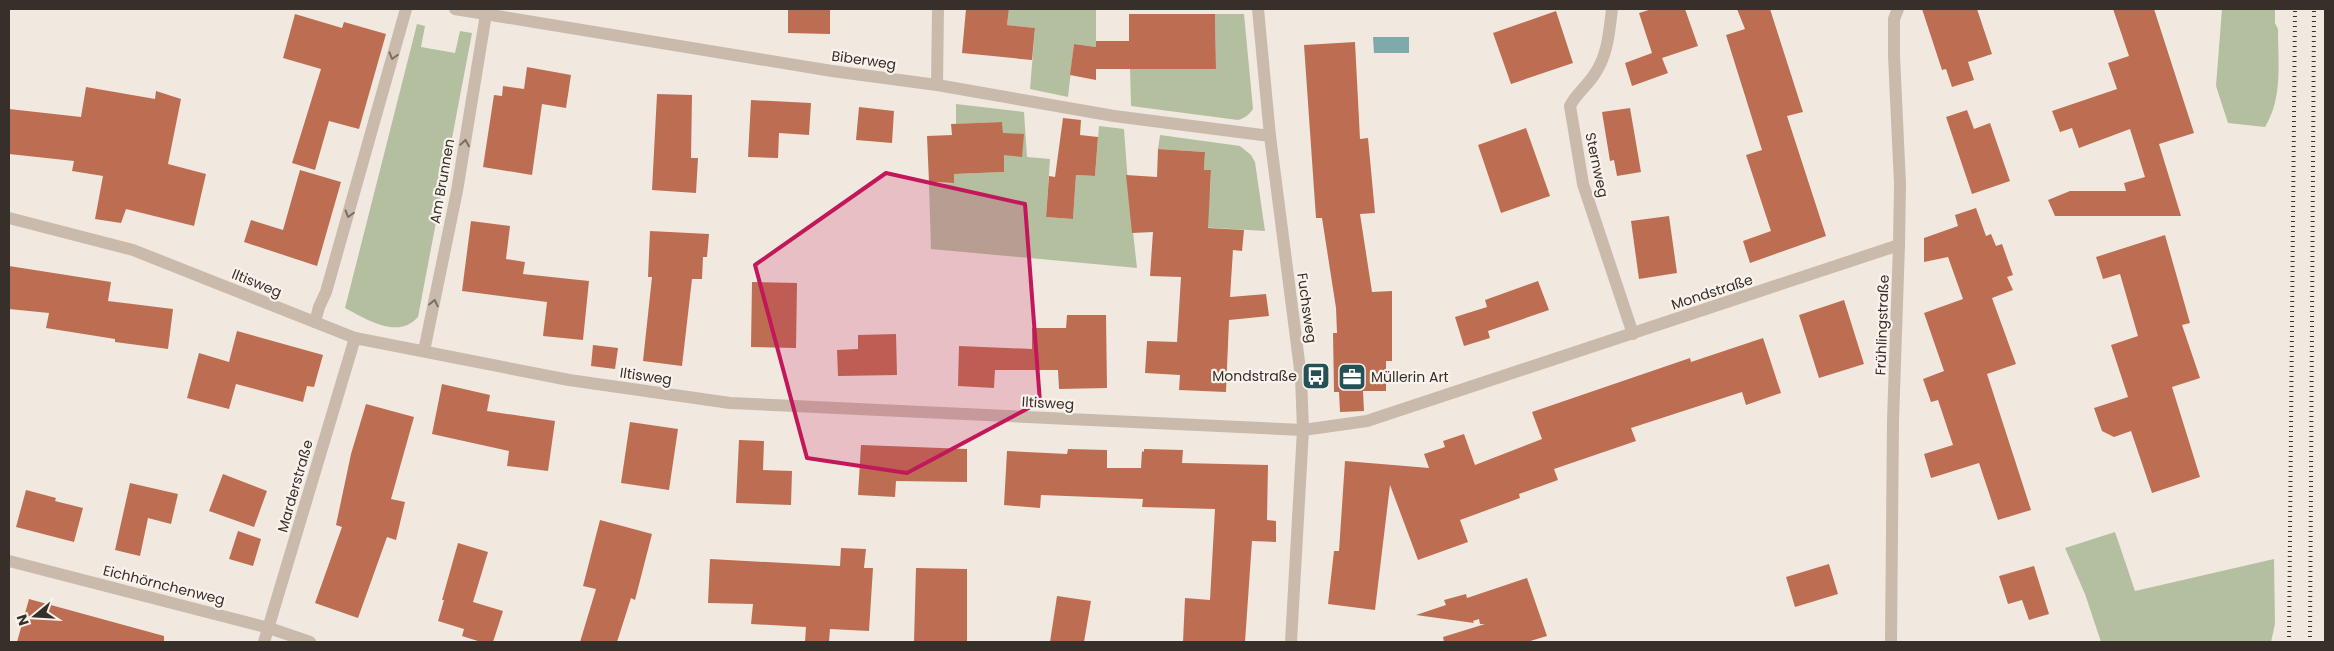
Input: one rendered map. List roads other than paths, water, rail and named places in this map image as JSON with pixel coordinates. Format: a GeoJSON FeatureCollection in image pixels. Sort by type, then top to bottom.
{"type":"FeatureCollection","features":[{"type":"Feature","properties":{"kind":"street"},"geometry":{"type":"LineString","coordinates":[[315,322],[326,292],[406,9]]}},
{"type":"Feature","properties":{"kind":"street","name":"Biberweg"},"geometry":{"type":"LineString","coordinates":[[455,9],[1152,122],[1270,136]]}},
{"type":"Feature","properties":{"kind":"street"},"geometry":{"type":"LineString","coordinates":[[938,9],[938,86]]}},
{"type":"Feature","properties":{"kind":"street","name":"Fuchsweg"},"geometry":{"type":"LineString","coordinates":[[1258,9],[1270,136],[1302,377],[1302,430],[1291,642]]}},
{"type":"Feature","properties":{"kind":"street","name":"Sternweg"},"geometry":{"type":"LineString","coordinates":[[1612,9],[1608,50],[1594,76],[1574,98],[1570,106],[1583,184],[1633,334]]}},
{"type":"Feature","properties":{"kind":"street","name":"Frühlingstraße"},"geometry":{"type":"LineString","coordinates":[[1891,642],[1893,421],[1900,184],[1894,56],[1894,19],[1898,9]]}},
{"type":"Feature","properties":{"kind":"street","name":"Am Brunnen"},"geometry":{"type":"LineString","coordinates":[[424,351],[457,191],[486,14]]}},
{"type":"Feature","properties":{"kind":"street","name":"Iltisweg"},"geometry":{"type":"LineString","coordinates":[[9,218],[133,250],[355,338],[569,380],[730,403],[1302,430]]}},
{"type":"Feature","properties":{"kind":"street","name":"Mondstraße"},"geometry":{"type":"LineString","coordinates":[[1302,430],[1367,421],[1899,245]]}},
{"type":"Feature","properties":{"kind":"street","name":"Marderstraße"},"geometry":{"type":"LineString","coordinates":[[264,642],[355,338]]}},
{"type":"Feature","properties":{"kind":"street","name":"Eichhörnchenweg"},"geometry":{"type":"LineString","coordinates":[[9,561],[269,628],[310,642]]}},
{"type":"Feature","properties":{"kind":"water"},"geometry":{"type":"Polygon","coordinates":[[[1373,37],[1409,37],[1409,53],[1374,53],[1373,37]]]}},
{"type":"Feature","properties":{"kind":"railway"},"geometry":{"type":"LineString","coordinates":[[2289,642],[2295,9]]}},
{"type":"Feature","properties":{"kind":"railway"},"geometry":{"type":"LineString","coordinates":[[2310,642],[2314,9]]}},
{"type":"Feature","properties":{"kind":"place","name":"Mondstraße"},"geometry":{"type":"Point","coordinates":[1316,376]}},
{"type":"Feature","properties":{"kind":"place","name":"Müllerin Art"},"geometry":{"type":"Point","coordinates":[1352,377]}}]}
